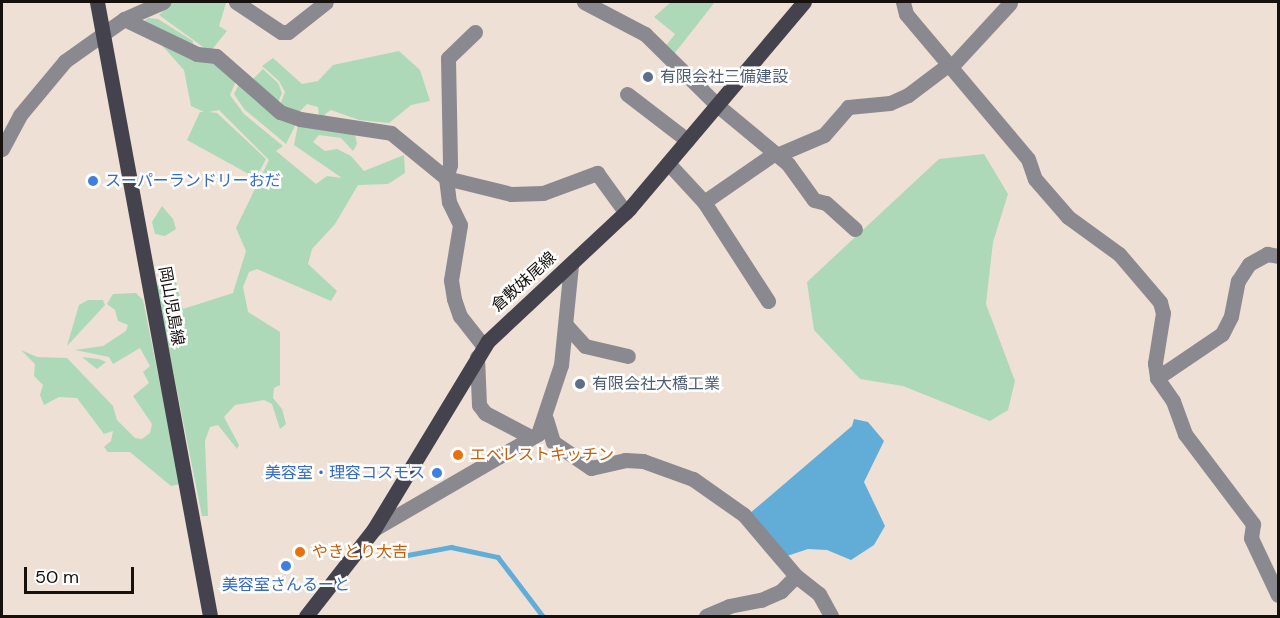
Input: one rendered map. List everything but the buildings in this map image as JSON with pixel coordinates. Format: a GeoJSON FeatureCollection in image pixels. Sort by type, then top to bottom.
{"type":"FeatureCollection","features":[{"type":"Feature","properties":{"kind":"main road","name":"岡山児島線"},"geometry":{"type":"LineString","coordinates":[[97,2],[210,616]]}},
{"type":"Feature","properties":{"kind":"main road","name":"倉敷妹尾線"},"geometry":{"type":"LineString","coordinates":[[306,616],[374,529],[480,352],[626,213],[804,2]]}},
{"type":"Feature","properties":{"kind":"street"},"geometry":{"type":"LineString","coordinates":[[2,149],[20,115],[65,61],[124,19],[163,2]]}},
{"type":"Feature","properties":{"kind":"street"},"geometry":{"type":"LineString","coordinates":[[236,2],[281,32],[288,32],[326,2]]}},
{"type":"Feature","properties":{"kind":"street"},"geometry":{"type":"LineString","coordinates":[[584,2],[645,34],[717,105],[788,164],[814,200],[826,203],[855,229]]}},
{"type":"Feature","properties":{"kind":"street"},"geometry":{"type":"LineString","coordinates":[[903,2],[906,14],[1028,159],[1035,179],[1068,218],[1119,254],[1160,302],[1163,313],[1155,363],[1157,378],[1173,401],[1185,434],[1253,524],[1251,538],[1278,594]]}},
{"type":"Feature","properties":{"kind":"street"},"geometry":{"type":"LineString","coordinates":[[704,202],[776,154],[824,135],[848,108],[890,103],[908,95],[950,66],[1011,3]]}},
{"type":"Feature","properties":{"kind":"street"},"geometry":{"type":"LineString","coordinates":[[124,19],[197,54],[216,56],[280,112],[300,119],[391,133],[446,178],[511,194],[543,192],[597,173],[626,213]]}},
{"type":"Feature","properties":{"kind":"street"},"geometry":{"type":"LineString","coordinates":[[475,32],[448,58],[450,165],[446,178],[449,202],[460,225],[451,280],[460,316],[480,352],[479,405],[484,413],[531,437]]}},
{"type":"Feature","properties":{"kind":"street"},"geometry":{"type":"LineString","coordinates":[[627,94],[687,140]]}},
{"type":"Feature","properties":{"kind":"street"},"geometry":{"type":"LineString","coordinates":[[668,163],[704,202],[768,301]]}},
{"type":"Feature","properties":{"kind":"street"},"geometry":{"type":"LineString","coordinates":[[1157,378],[1222,334],[1231,316],[1238,281],[1249,264],[1266,254],[1278,256]]}},
{"type":"Feature","properties":{"kind":"street"},"geometry":{"type":"LineString","coordinates":[[374,529],[531,437],[546,418],[566,325],[571,264]]}},
{"type":"Feature","properties":{"kind":"street"},"geometry":{"type":"LineString","coordinates":[[566,325],[585,346],[628,356]]}},
{"type":"Feature","properties":{"kind":"street"},"geometry":{"type":"LineString","coordinates":[[546,418],[553,442],[591,468],[625,459],[643,461],[693,479],[744,515],[796,576],[819,594],[831,616]]}},
{"type":"Feature","properties":{"kind":"street"},"geometry":{"type":"LineString","coordinates":[[706,616],[729,606],[761,600],[781,591],[796,576]]}},
{"type":"Feature","properties":{"kind":"green space"},"geometry":{"type":"Polygon","coordinates":[[[172,2],[226,3],[219,26],[227,31],[210,52],[159,15],[172,2]]]}},
{"type":"Feature","properties":{"kind":"green space"},"geometry":{"type":"Polygon","coordinates":[[[671,2],[715,2],[674,54],[665,47],[675,34],[654,17],[671,2]]]}},
{"type":"Feature","properties":{"kind":"green space"},"geometry":{"type":"Polygon","coordinates":[[[148,18],[158,19],[193,41],[192,59],[212,61],[236,81],[230,95],[244,114],[283,146],[276,151],[316,184],[327,176],[342,178],[294,145],[298,125],[319,116],[318,107],[307,104],[298,113],[280,105],[285,92],[279,81],[262,66],[273,58],[302,84],[318,81],[333,65],[399,51],[420,70],[430,101],[411,105],[389,123],[359,120],[331,110],[325,114],[325,127],[354,130],[357,144],[353,151],[341,138],[319,135],[313,142],[325,151],[337,149],[351,156],[364,171],[404,155],[405,173],[388,184],[358,185],[335,224],[312,249],[308,264],[337,291],[331,301],[257,269],[249,272],[243,287],[248,312],[280,332],[280,385],[274,388],[273,398],[282,409],[286,424],[280,429],[272,404],[264,400],[235,405],[224,417],[239,445],[237,449],[218,425],[210,427],[205,441],[208,516],[202,516],[156,285],[176,282],[183,309],[233,293],[246,251],[236,228],[269,160],[219,110],[209,112],[217,113],[266,159],[256,178],[187,140],[200,112],[204,112],[191,106],[184,70],[142,23],[148,18]]]}},
{"type":"Feature","properties":{"kind":"green space"},"geometry":{"type":"Polygon","coordinates":[[[263,69],[278,83],[282,93],[277,105],[253,79],[263,69]]]}},
{"type":"Feature","properties":{"kind":"green space"},"geometry":{"type":"Polygon","coordinates":[[[241,80],[296,124],[286,144],[244,109],[234,94],[241,80]]]}},
{"type":"Feature","properties":{"kind":"green space"},"geometry":{"type":"Polygon","coordinates":[[[984,154],[1008,194],[993,242],[986,304],[1015,381],[1008,410],[990,421],[903,386],[860,379],[814,330],[807,282],[939,159],[984,154]]]}},
{"type":"Feature","properties":{"kind":"green space"},"geometry":{"type":"Polygon","coordinates":[[[162,206],[173,219],[176,229],[165,236],[155,234],[152,222],[162,206]]]}},
{"type":"Feature","properties":{"kind":"green space"},"geometry":{"type":"Polygon","coordinates":[[[136,293],[143,300],[180,484],[171,486],[130,452],[108,452],[104,447],[111,441],[113,431],[104,434],[77,398],[59,397],[44,405],[40,395],[43,385],[34,376],[35,364],[21,350],[37,357],[67,358],[113,406],[117,420],[135,438],[142,439],[150,433],[152,424],[133,396],[149,383],[143,372],[150,366],[140,348],[113,364],[109,357],[75,350],[103,346],[126,331],[128,325],[118,321],[115,310],[107,304],[113,294],[136,293]]]}},
{"type":"Feature","properties":{"kind":"green space"},"geometry":{"type":"Polygon","coordinates":[[[88,300],[103,300],[105,305],[67,346],[79,305],[88,300]]]}},
{"type":"Feature","properties":{"kind":"green space"},"geometry":{"type":"Polygon","coordinates":[[[82,357],[99,359],[106,362],[97,369],[82,357]]]}},
{"type":"Feature","properties":{"kind":"water"},"geometry":{"type":"Polygon","coordinates":[[[854,419],[868,422],[884,441],[864,482],[885,526],[874,545],[851,560],[827,550],[808,549],[784,557],[749,514],[852,426],[854,419]]]}},
{"type":"Feature","properties":{"kind":"waterway"},"geometry":{"type":"LineString","coordinates":[[379,555],[402,556],[451,547],[498,557],[543,616]]}},
{"type":"Feature","properties":{"kind":"place","name":"有限会社三備建設"},"geometry":{"type":"Point","coordinates":[648,77]}},
{"type":"Feature","properties":{"kind":"place","name":"スーパーランドリーおだ"},"geometry":{"type":"Point","coordinates":[93,181]}},
{"type":"Feature","properties":{"kind":"place","name":"有限会社大橋工業"},"geometry":{"type":"Point","coordinates":[580,384]}},
{"type":"Feature","properties":{"kind":"place","name":"エベレストキッチン"},"geometry":{"type":"Point","coordinates":[458,455]}},
{"type":"Feature","properties":{"kind":"place","name":"美容室・理容コスモス"},"geometry":{"type":"Point","coordinates":[437,473]}},
{"type":"Feature","properties":{"kind":"place","name":"やきとり大吉"},"geometry":{"type":"Point","coordinates":[300,552]}},
{"type":"Feature","properties":{"kind":"place","name":"美容室さんるーと"},"geometry":{"type":"Point","coordinates":[286,566]}}]}
